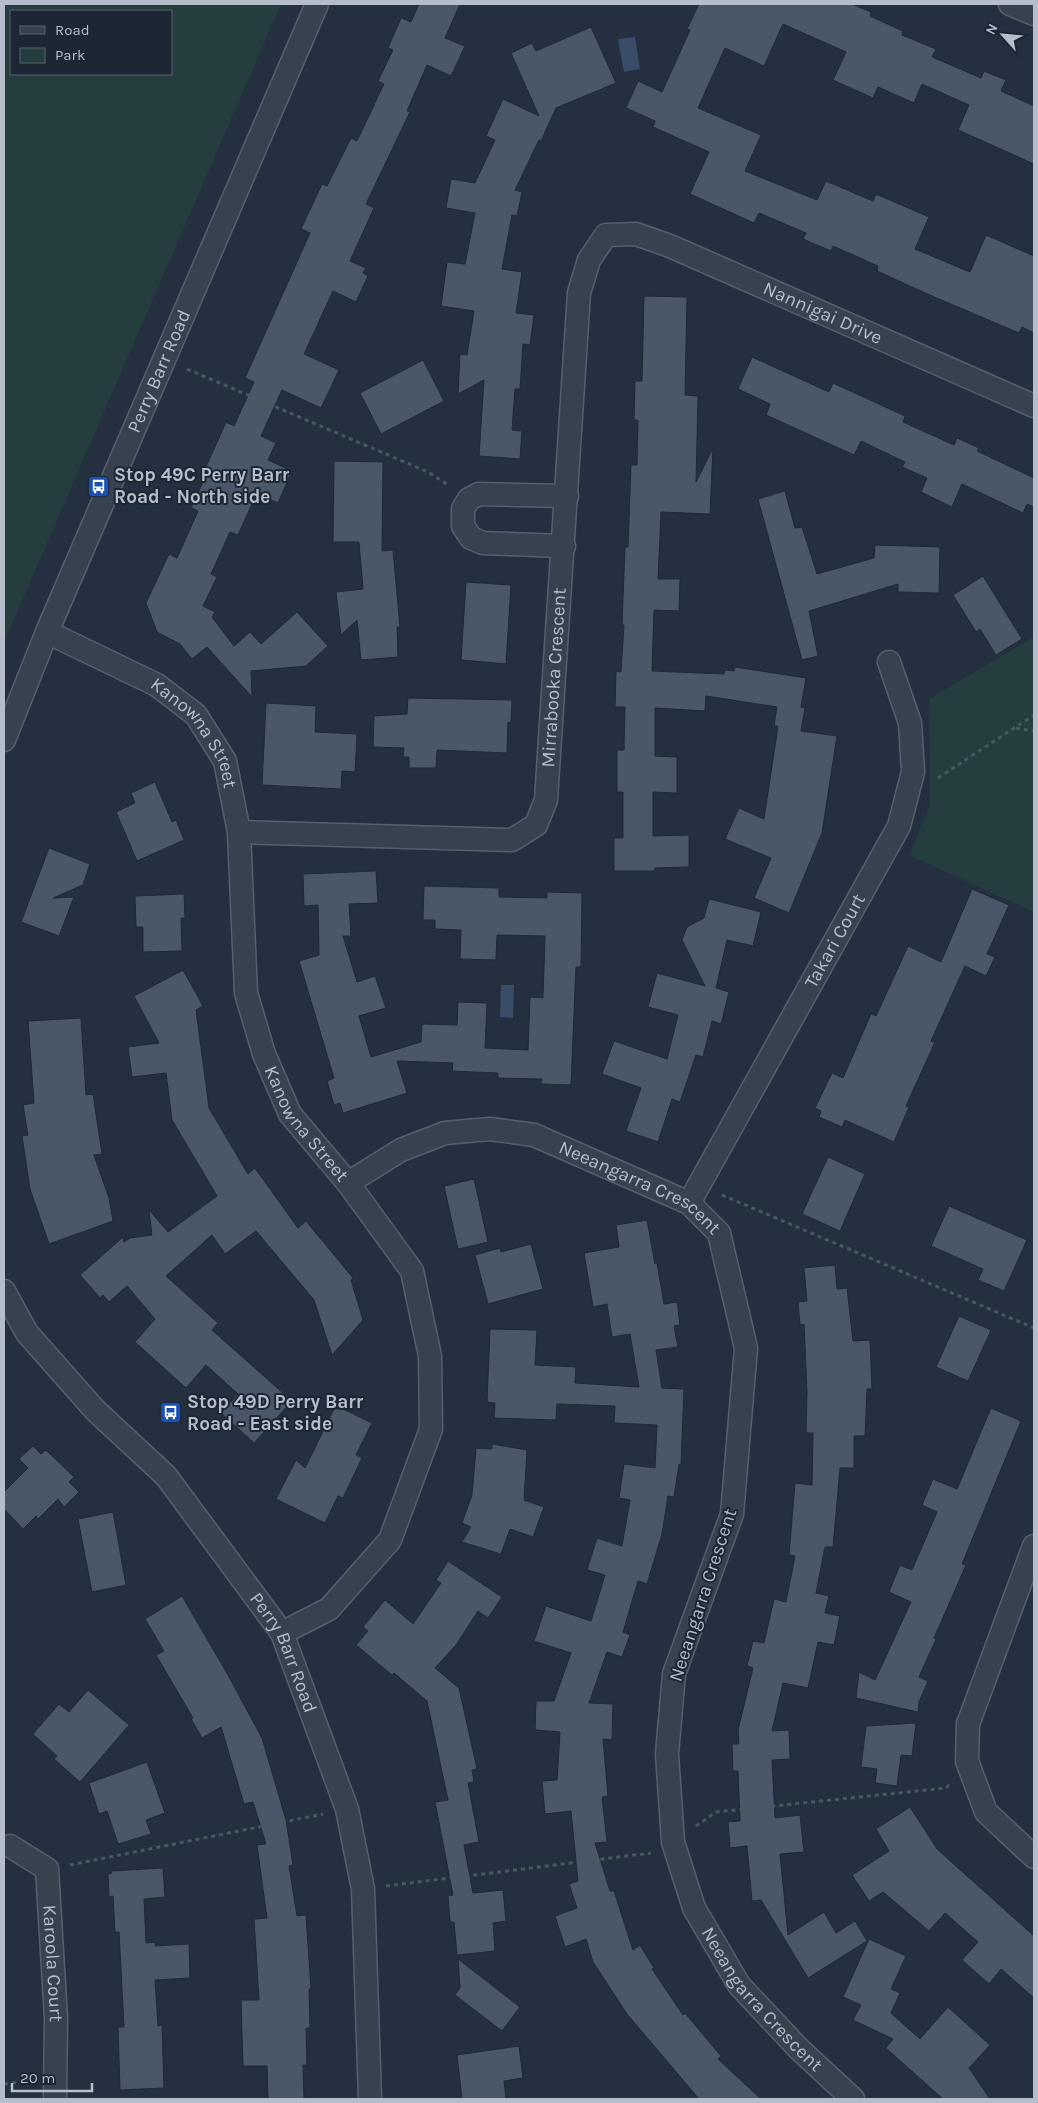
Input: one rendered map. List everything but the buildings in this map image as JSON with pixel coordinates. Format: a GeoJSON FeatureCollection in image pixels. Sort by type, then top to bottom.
{"type":"FeatureCollection","features":[{"type":"Feature","properties":{"kind":"street","name":"Perry Barr Road"},"geometry":{"type":"LineString","coordinates":[[4,740],[47,632],[317,4]]}},
{"type":"Feature","properties":{"kind":"street"},"geometry":{"type":"LineString","coordinates":[[1010,4],[1034,14]]}},
{"type":"Feature","properties":{"kind":"street","name":"Nannigai Drive"},"geometry":{"type":"LineString","coordinates":[[606,235],[636,234],[670,246],[1034,406]]}},
{"type":"Feature","properties":{"kind":"street","name":"Mirrabooka Crescent"},"geometry":{"type":"LineString","coordinates":[[239,832],[512,840],[536,825],[546,800],[579,293],[589,260],[606,235]]}},
{"type":"Feature","properties":{"kind":"street"},"geometry":{"type":"LineString","coordinates":[[564,546],[483,543],[471,538],[463,526],[464,509],[470,499],[479,494],[567,496]]}},
{"type":"Feature","properties":{"kind":"street","name":"Kanowna Street"},"geometry":{"type":"LineString","coordinates":[[47,632],[158,685],[196,715],[225,761],[239,832],[246,993],[264,1054],[290,1114],[348,1183],[412,1271],[430,1356],[431,1429],[390,1540],[329,1609],[282,1633]]}},
{"type":"Feature","properties":{"kind":"street","name":"Takari Court"},"geometry":{"type":"LineString","coordinates":[[693,1194],[899,826],[913,772],[910,723],[889,662]]}},
{"type":"Feature","properties":{"kind":"street","name":"Neeangarra Crescent"},"geometry":{"type":"LineString","coordinates":[[348,1183],[401,1150],[445,1133],[490,1130],[534,1135],[693,1194],[719,1233],[746,1348],[732,1514],[674,1674],[667,1754],[673,1842],[694,1908],[738,1985],[799,2049],[853,2099]]}},
{"type":"Feature","properties":{"kind":"street","name":"Perry Barr Road"},"geometry":{"type":"LineString","coordinates":[[4,1291],[27,1333],[95,1410],[166,1476],[282,1633],[347,1809],[364,1889],[370,2099]]}},
{"type":"Feature","properties":{"kind":"street"},"geometry":{"type":"LineString","coordinates":[[1034,1546],[968,1724],[967,1761],[986,1812],[1034,1857]]}},
{"type":"Feature","properties":{"kind":"street"},"geometry":{"type":"LineString","coordinates":[[10,1846],[47,1869]]}},
{"type":"Feature","properties":{"kind":"street","name":"Karoola Court"},"geometry":{"type":"LineString","coordinates":[[47,1869],[56,2018],[55,2099]]}},
{"type":"Feature","properties":{"kind":"path"},"geometry":{"type":"LineString","coordinates":[[164,359],[428,472],[470,499]]}},
{"type":"Feature","properties":{"kind":"path"},"geometry":{"type":"LineString","coordinates":[[906,799],[1034,715]]}},
{"type":"Feature","properties":{"kind":"path"},"geometry":{"type":"LineString","coordinates":[[1016,728],[1034,730]]}},
{"type":"Feature","properties":{"kind":"path"},"geometry":{"type":"LineString","coordinates":[[693,1194],[1034,1328]]}},
{"type":"Feature","properties":{"kind":"path"},"geometry":{"type":"LineString","coordinates":[[47,1869],[347,1809]]}},
{"type":"Feature","properties":{"kind":"green space"},"geometry":{"type":"Polygon","coordinates":[[[4,4],[281,4],[4,642],[4,4]]]}},
{"type":"Feature","properties":{"kind":"green space"},"geometry":{"type":"Polygon","coordinates":[[[1034,637],[1034,912],[909,855],[930,805],[929,699],[1034,637]]]}},
{"type":"Feature","properties":{"kind":"water"},"geometry":{"type":"Polygon","coordinates":[[[635,37],[640,69],[624,72],[618,39],[635,37]]]}},
{"type":"Feature","properties":{"kind":"water"},"geometry":{"type":"Polygon","coordinates":[[[501,985],[514,985],[513,1018],[500,1017],[501,985]]]}},
{"type":"Feature","properties":{"kind":"place","name":"Stop 49C Perry Barr Road - North side"},"geometry":{"type":"Point","coordinates":[98,486]}},
{"type":"Feature","properties":{"kind":"place","name":"Stop 49D Perry Barr Road - East side"},"geometry":{"type":"Point","coordinates":[171,1413]}}]}
